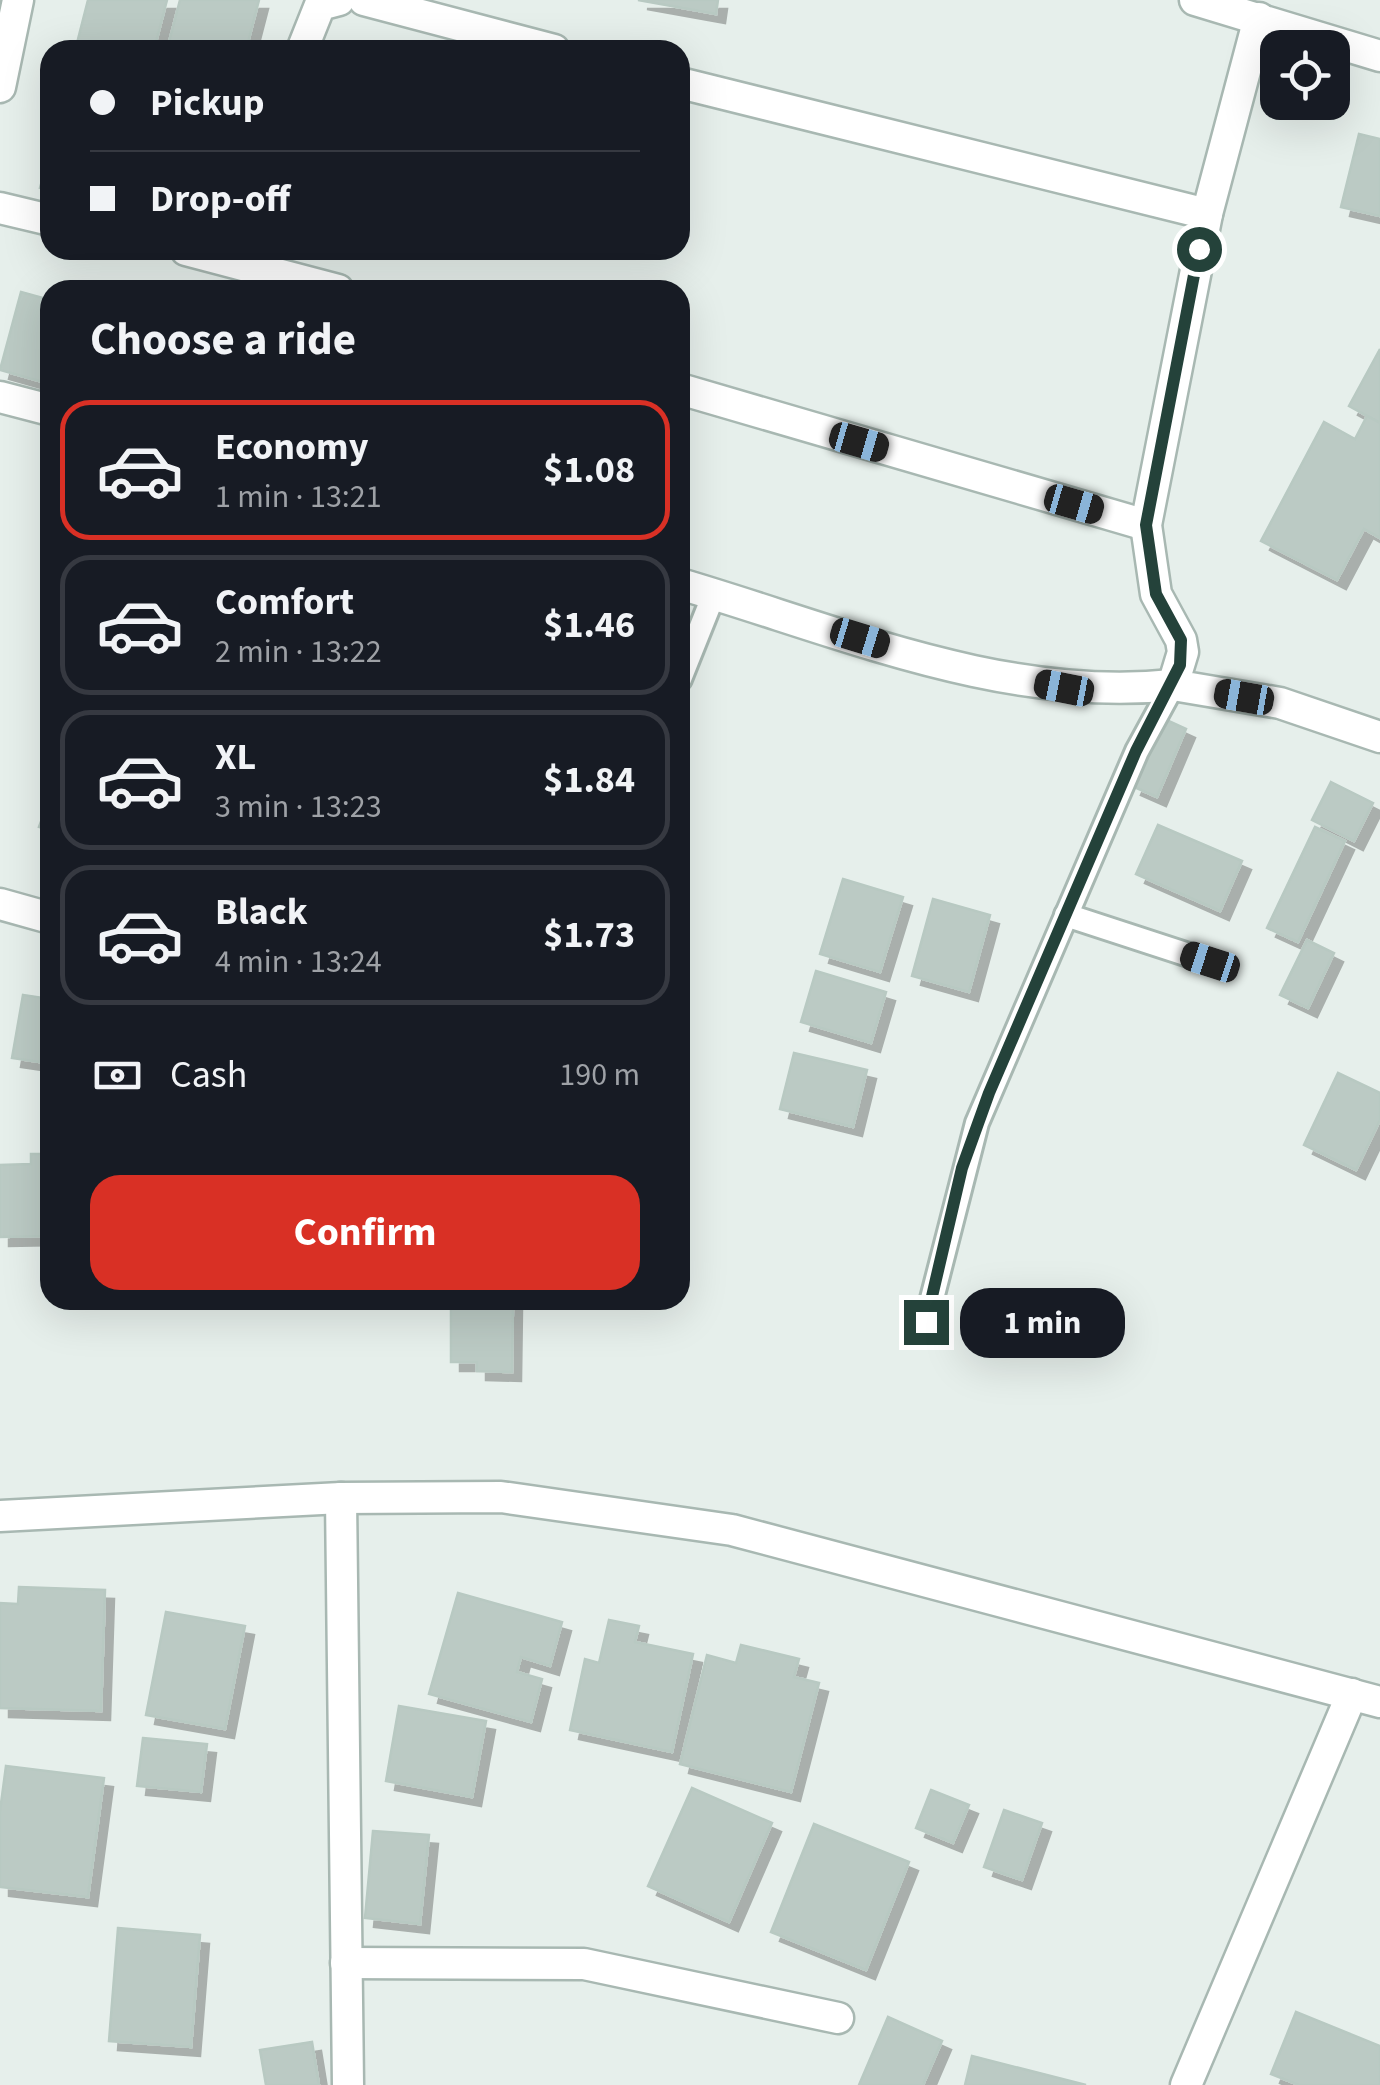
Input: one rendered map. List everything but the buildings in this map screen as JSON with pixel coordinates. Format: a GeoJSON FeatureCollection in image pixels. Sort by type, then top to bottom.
{"type":"FeatureCollection","features":[{"type":"Feature","properties":{"kind":"street"},"geometry":{"type":"LineString","coordinates":[[0,87],[18,0]]}},
{"type":"Feature","properties":{"kind":"street"},"geometry":{"type":"LineString","coordinates":[[306,40],[320,5],[339,0]]}},
{"type":"Feature","properties":{"kind":"street"},"geometry":{"type":"LineString","coordinates":[[364,0],[516,40]]}},
{"type":"Feature","properties":{"kind":"street"},"geometry":{"type":"LineString","coordinates":[[1194,0],[1380,56]]}},
{"type":"Feature","properties":{"kind":"street"},"geometry":{"type":"LineString","coordinates":[[1173,685],[1182,652],[1181,640],[1156,594],[1146,525],[1207,214],[1260,18]]}},
{"type":"Feature","properties":{"kind":"street"},"geometry":{"type":"LineString","coordinates":[[690,85],[1207,214]]}},
{"type":"Feature","properties":{"kind":"street"},"geometry":{"type":"LineString","coordinates":[[0,208],[40,218]]}},
{"type":"Feature","properties":{"kind":"street"},"geometry":{"type":"LineString","coordinates":[[258,260],[311,280]]}},
{"type":"Feature","properties":{"kind":"street"},"geometry":{"type":"LineString","coordinates":[[690,392],[1146,525]]}},
{"type":"Feature","properties":{"kind":"street"},"geometry":{"type":"LineString","coordinates":[[0,397],[40,407]]}},
{"type":"Feature","properties":{"kind":"street"},"geometry":{"type":"LineString","coordinates":[[690,587],[988,674],[1064,688],[1122,690],[1173,685],[1280,704],[1377,728]]}},
{"type":"Feature","properties":{"kind":"street"},"geometry":{"type":"LineString","coordinates":[[0,904],[40,915]]}},
{"type":"Feature","properties":{"kind":"street"},"geometry":{"type":"LineString","coordinates":[[0,1516],[341,1498],[502,1497],[732,1530],[1366,1698],[1186,2085]]}},
{"type":"Feature","properties":{"kind":"street"},"geometry":{"type":"LineString","coordinates":[[341,1498],[348,2085]]}},
{"type":"Feature","properties":{"kind":"street"},"geometry":{"type":"LineString","coordinates":[[346,1962],[584,1964],[838,2018]]}},
{"type":"Feature","properties":{"kind":"lane"},"geometry":{"type":"LineString","coordinates":[[690,654],[714,594]]}},
{"type":"Feature","properties":{"kind":"lane"},"geometry":{"type":"LineString","coordinates":[[926,1322],[977,1124],[1136,751],[1173,685]]}},
{"type":"Feature","properties":{"kind":"lane"},"geometry":{"type":"LineString","coordinates":[[1066,915],[1210,962]]}},
{"type":"Feature","properties":{"kind":"route"},"geometry":{"type":"LineString","coordinates":[[926,1322],[962,1168],[1012,1032],[1136,751],[1180,665],[1181,640],[1156,594],[1146,525],[1199,249]]}}]}
